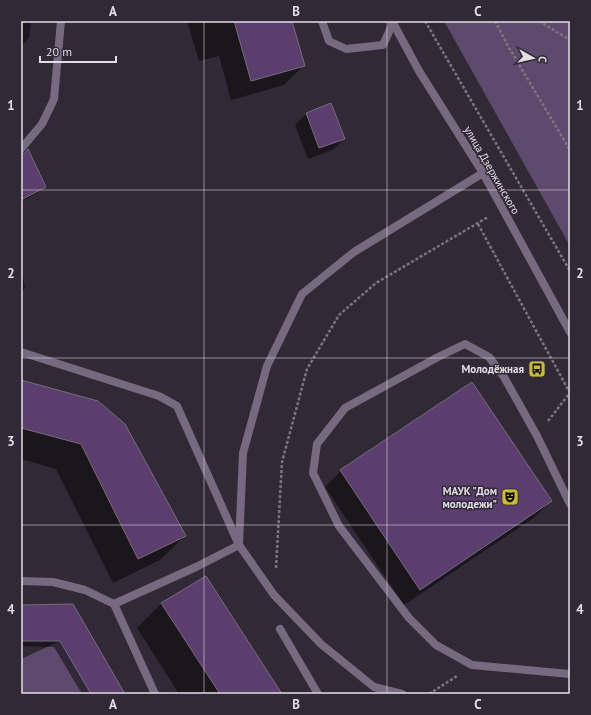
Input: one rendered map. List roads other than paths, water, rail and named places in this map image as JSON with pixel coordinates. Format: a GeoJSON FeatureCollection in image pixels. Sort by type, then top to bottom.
{"type":"FeatureCollection","features":[{"type":"Feature","properties":{"kind":"street"},"geometry":{"type":"LineString","coordinates":[[21,149],[42,124],[54,99],[61,21]]}},
{"type":"Feature","properties":{"kind":"street"},"geometry":{"type":"LineString","coordinates":[[322,21],[329,41],[346,49],[383,46],[393,22]]}},
{"type":"Feature","properties":{"kind":"street","name":"улица Дзержинского"},"geometry":{"type":"LineString","coordinates":[[393,22],[419,71],[483,173],[570,332]]}},
{"type":"Feature","properties":{"kind":"street"},"geometry":{"type":"LineString","coordinates":[[240,545],[243,453],[267,366],[302,294],[354,252],[483,173]]}},
{"type":"Feature","properties":{"kind":"street"},"geometry":{"type":"LineString","coordinates":[[570,504],[537,436],[504,378],[489,357],[465,344],[438,357],[346,408],[318,444],[313,473],[339,526],[409,618],[436,645],[472,665],[570,674]]}},
{"type":"Feature","properties":{"kind":"street"},"geometry":{"type":"LineString","coordinates":[[21,352],[159,396],[177,406],[240,545],[274,595],[321,644],[374,687],[402,694]]}},
{"type":"Feature","properties":{"kind":"street"},"geometry":{"type":"LineString","coordinates":[[114,604],[196,567],[240,545]]}},
{"type":"Feature","properties":{"kind":"street"},"geometry":{"type":"LineString","coordinates":[[21,581],[53,582],[85,590],[114,604],[155,694]]}},
{"type":"Feature","properties":{"kind":"street"},"geometry":{"type":"LineString","coordinates":[[280,629],[318,694]]}},
{"type":"Feature","properties":{"kind":"place","name":"Молодёжная"},"geometry":{"type":"Point","coordinates":[537,369]}},
{"type":"Feature","properties":{"kind":"place","name":"МАУК \"Дом молодежи\""},"geometry":{"type":"Point","coordinates":[510,497]}}]}
